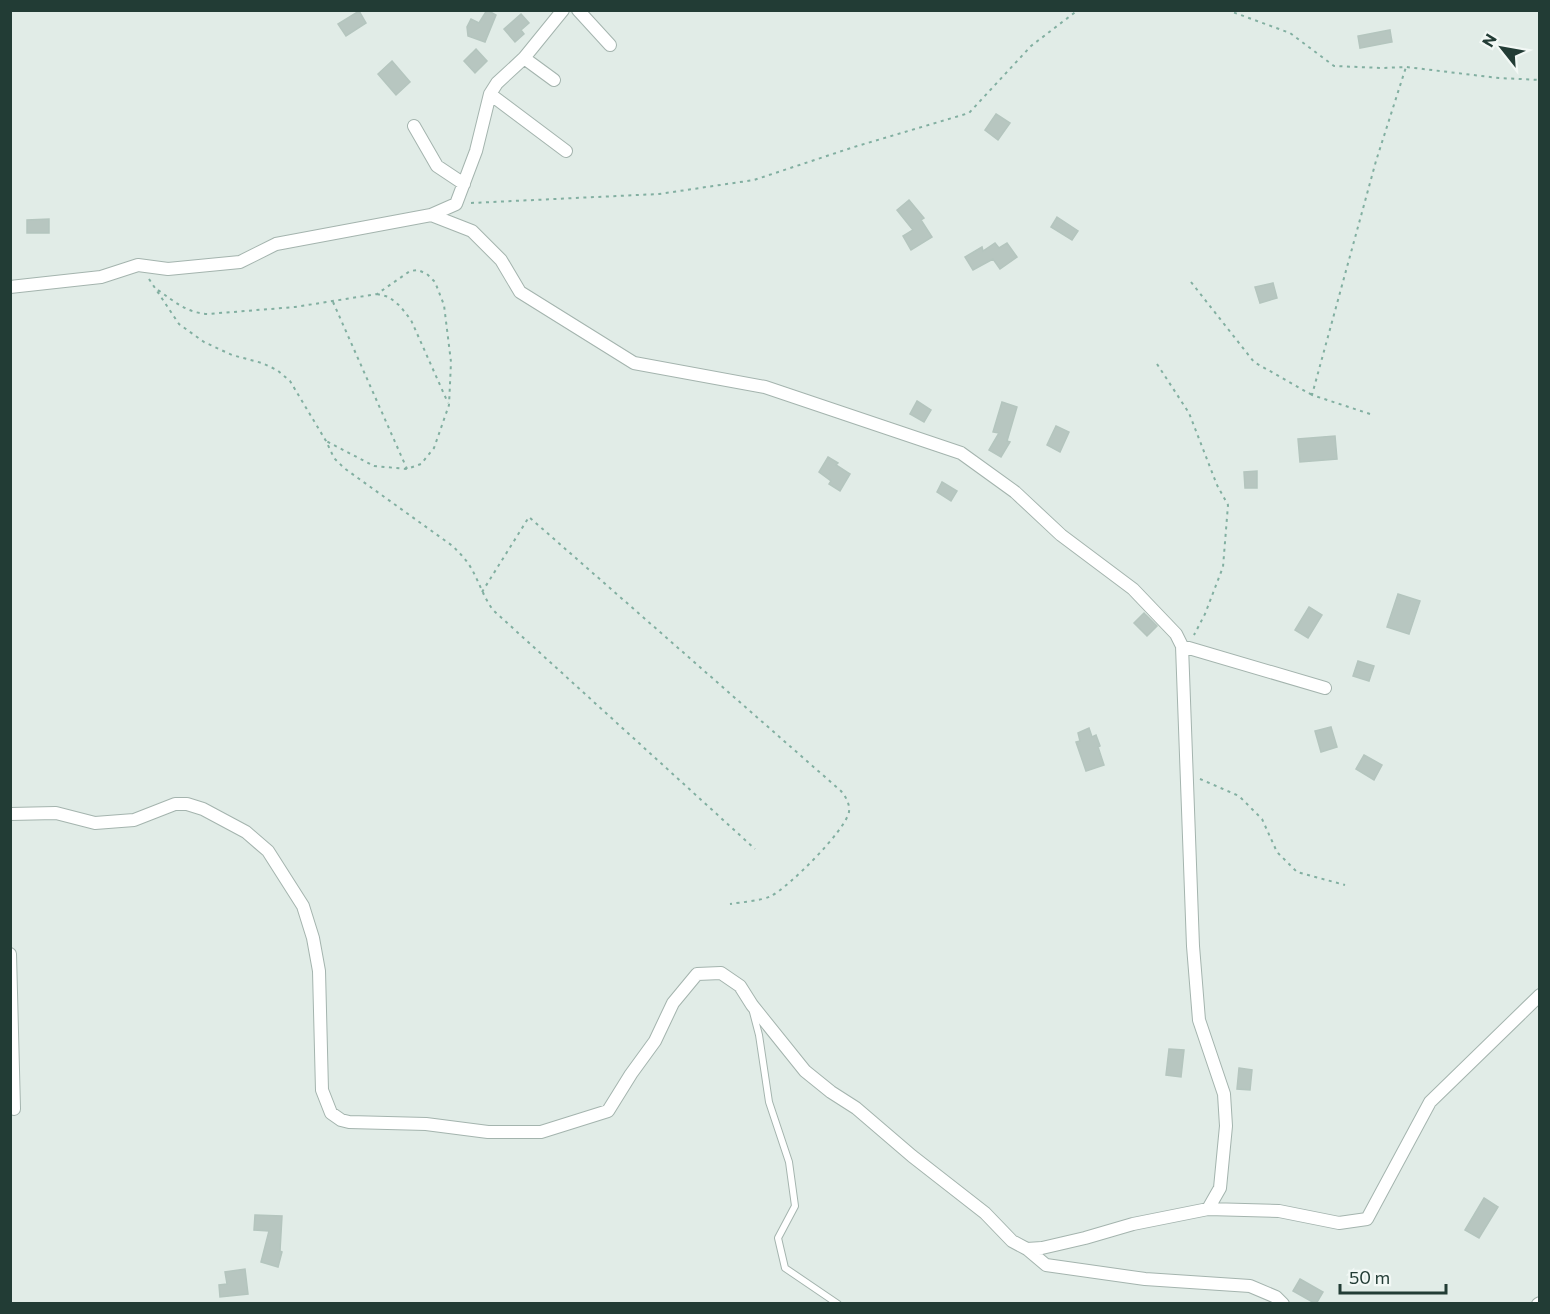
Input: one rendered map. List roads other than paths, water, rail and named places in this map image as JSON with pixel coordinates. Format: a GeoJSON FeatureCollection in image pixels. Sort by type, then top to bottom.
{"type":"FeatureCollection","features":[{"type":"Feature","properties":{"kind":"street"},"geometry":{"type":"LineString","coordinates":[[10,287],[101,277],[138,265],[168,269],[240,262],[276,244],[430,215],[456,204],[476,151],[490,94],[497,83],[524,58],[563,10]]}},
{"type":"Feature","properties":{"kind":"street"},"geometry":{"type":"LineString","coordinates":[[578,10],[610,45]]}},
{"type":"Feature","properties":{"kind":"street"},"geometry":{"type":"LineString","coordinates":[[524,58],[554,80]]}},
{"type":"Feature","properties":{"kind":"street"},"geometry":{"type":"LineString","coordinates":[[490,94],[566,151]]}},
{"type":"Feature","properties":{"kind":"street"},"geometry":{"type":"LineString","coordinates":[[414,126],[437,166],[464,184]]}},
{"type":"Feature","properties":{"kind":"street"},"geometry":{"type":"LineString","coordinates":[[430,215],[472,231],[501,260],[520,292],[634,363],[765,387],[961,453],[1015,492],[1061,535],[1133,589],[1176,634],[1182,646],[1193,946],[1199,1020],[1224,1094],[1226,1126],[1220,1188],[1208,1209]]}},
{"type":"Feature","properties":{"kind":"street"},"geometry":{"type":"LineString","coordinates":[[1182,646],[1324,688]]}},
{"type":"Feature","properties":{"kind":"street"},"geometry":{"type":"LineString","coordinates":[[10,814],[56,813],[95,823],[134,820],[175,804],[187,804],[203,809],[246,832],[261,845],[303,906],[313,938],[319,971],[322,1090],[332,1113],[341,1120],[426,1124],[488,1132],[541,1131],[608,1111],[655,1041],[673,1003],[697,974],[721,974],[740,986],[752,1005],[804,1071],[831,1092],[856,1107],[912,1156],[985,1213],[1012,1241],[1027,1249],[1046,1265],[1180,1283],[1250,1286],[1276,1297],[1283,1304]]}},
{"type":"Feature","properties":{"kind":"street"},"geometry":{"type":"LineString","coordinates":[[10,954],[14,1109]]}},
{"type":"Feature","properties":{"kind":"street"},"geometry":{"type":"LineString","coordinates":[[1027,1249],[1042,1248],[1133,1224],[1208,1209],[1279,1211],[1339,1223],[1367,1219],[1430,1102],[1539,995]]}},
{"type":"Feature","properties":{"kind":"lane"},"geometry":{"type":"LineString","coordinates":[[752,1005],[769,1102],[789,1162],[795,1206],[778,1238],[785,1268],[838,1304]]}}]}
